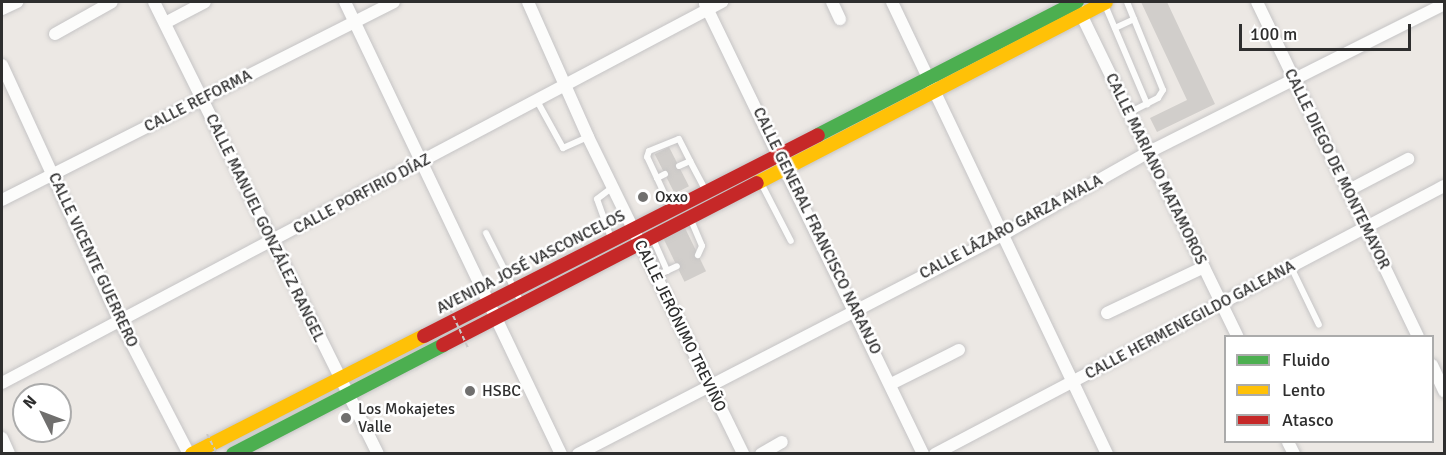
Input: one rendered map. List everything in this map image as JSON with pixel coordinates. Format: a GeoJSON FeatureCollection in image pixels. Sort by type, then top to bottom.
{"type":"FeatureCollection","features":[{"type":"Feature","properties":{"kind":"main road","name":"AVENIDA JOSÉ VASCONCELOS"},"geometry":{"type":"LineString","coordinates":[[190,453],[706,192],[925,76],[1077,5],[1105,2]]}},
{"type":"Feature","properties":{"kind":"main road","name":"AVENIDA JOSÉ VASCONCELOS"},"geometry":{"type":"LineString","coordinates":[[233,453],[932,92],[1077,5]]}},
{"type":"Feature","properties":{"kind":"street"},"geometry":{"type":"LineString","coordinates":[[2,9],[17,2]]}},
{"type":"Feature","properties":{"kind":"street"},"geometry":{"type":"LineString","coordinates":[[55,34],[112,2]]}},
{"type":"Feature","properties":{"kind":"street","name":"CALLE MANUEL GONZÁLEZ RANGEL"},"geometry":{"type":"LineString","coordinates":[[154,2],[338,378],[378,453]]}},
{"type":"Feature","properties":{"kind":"street"},"geometry":{"type":"LineString","coordinates":[[165,24],[205,2]]}},
{"type":"Feature","properties":{"kind":"street"},"geometry":{"type":"LineString","coordinates":[[345,2],[561,453]]}},
{"type":"Feature","properties":{"kind":"street","name":"CALLE REFORMA"},"geometry":{"type":"LineString","coordinates":[[2,200],[394,2]]}},
{"type":"Feature","properties":{"kind":"street","name":"CALLE JERÓNIMO TREVIÑO"},"geometry":{"type":"LineString","coordinates":[[528,2],[588,137],[614,187],[639,225],[708,386],[743,453]]}},
{"type":"Feature","properties":{"kind":"street","name":"CALLE PORFIRIO DÍAZ"},"geometry":{"type":"LineString","coordinates":[[2,383],[422,163],[706,5],[722,2]]}},
{"type":"Feature","properties":{"kind":"street"},"geometry":{"type":"LineString","coordinates":[[832,2],[840,19]]}},
{"type":"Feature","properties":{"kind":"street"},"geometry":{"type":"LineString","coordinates":[[892,2],[932,92],[1107,453]]}},
{"type":"Feature","properties":{"kind":"street","name":"CALLE DIEGO DE MONTEMAYOR"},"geometry":{"type":"LineString","coordinates":[[1257,2],[1418,335]]}},
{"type":"Feature","properties":{"kind":"street","name":"CALLE GENERAL FRANCISCO NARANJO"},"geometry":{"type":"LineString","coordinates":[[706,5],[780,153],[923,453]]}},
{"type":"Feature","properties":{"kind":"street","name":"CALLE MARIANO MATAMOROS"},"geometry":{"type":"LineString","coordinates":[[1077,5],[1236,335]]}},
{"type":"Feature","properties":{"kind":"street","name":"CALLE LÁZARO GARZA AYALA"},"geometry":{"type":"LineString","coordinates":[[578,453],[855,308],[1002,235],[1147,153],[1443,6]]}},
{"type":"Feature","properties":{"kind":"street","name":"CALLE VICENTE GUERRERO"},"geometry":{"type":"LineString","coordinates":[[2,65],[120,321],[190,453]]}},
{"type":"Feature","properties":{"kind":"street"},"geometry":{"type":"LineString","coordinates":[[1349,190],[1408,159]]}},
{"type":"Feature","properties":{"kind":"street","name":"CALLE HERMENEGILDO GALEANA"},"geometry":{"type":"LineString","coordinates":[[935,453],[1444,186]]}},
{"type":"Feature","properties":{"kind":"street"},"geometry":{"type":"LineString","coordinates":[[1107,313],[1204,267]]}},
{"type":"Feature","properties":{"kind":"street"},"geometry":{"type":"LineString","coordinates":[[891,384],[959,350]]}},
{"type":"Feature","properties":{"kind":"street"},"geometry":{"type":"LineString","coordinates":[[1441,376],[1444,391]]}},
{"type":"Feature","properties":{"kind":"street"},"geometry":{"type":"LineString","coordinates":[[2,438],[9,453]]}},
{"type":"Feature","properties":{"kind":"street"},"geometry":{"type":"LineString","coordinates":[[761,453],[782,442]]}},
{"type":"Feature","properties":{"kind":"lane"},"geometry":{"type":"LineString","coordinates":[[1105,2],[1147,104]]}},
{"type":"Feature","properties":{"kind":"lane"},"geometry":{"type":"LineString","coordinates":[[1127,2],[1162,85],[1162,93],[1129,113]]}},
{"type":"Feature","properties":{"kind":"lane"},"geometry":{"type":"LineString","coordinates":[[1115,28],[1134,19]]}},
{"type":"Feature","properties":{"kind":"lane"},"geometry":{"type":"LineString","coordinates":[[536,99],[563,148],[588,137]]}},
{"type":"Feature","properties":{"kind":"lane"},"geometry":{"type":"LineString","coordinates":[[698,255],[702,246],[657,178],[646,157],[649,151],[678,139],[714,206]]}},
{"type":"Feature","properties":{"kind":"lane"},"geometry":{"type":"LineString","coordinates":[[679,166],[690,161]]}},
{"type":"Feature","properties":{"kind":"lane"},"geometry":{"type":"LineString","coordinates":[[753,167],[791,241]]}},
{"type":"Feature","properties":{"kind":"lane"},"geometry":{"type":"LineString","coordinates":[[657,178],[665,174]]}},
{"type":"Feature","properties":{"kind":"lane"},"geometry":{"type":"LineString","coordinates":[[614,187],[597,200],[618,255]]}},
{"type":"Feature","properties":{"kind":"lane"},"geometry":{"type":"LineString","coordinates":[[677,206],[685,221]]}},
{"type":"Feature","properties":{"kind":"lane"},"geometry":{"type":"LineString","coordinates":[[486,233],[522,305]]}},
{"type":"Feature","properties":{"kind":"lane"},"geometry":{"type":"LineString","coordinates":[[661,273],[677,266]]}},
{"type":"Feature","properties":{"kind":"lane"},"geometry":{"type":"LineString","coordinates":[[1291,267],[1319,325]]}},
{"type":"Feature","properties":{"kind":"path"},"geometry":{"type":"LineString","coordinates":[[450,309],[468,348]]}},
{"type":"Feature","properties":{"kind":"path"},"geometry":{"type":"LineString","coordinates":[[207,434],[217,453]]}},
{"type":"Feature","properties":{"kind":"building"},"geometry":{"type":"Polygon","coordinates":[[[1141,2],[1167,2],[1215,104],[1157,132],[1150,118],[1187,100],[1141,2]]]}},
{"type":"Feature","properties":{"kind":"building","name":"Oxxo"},"geometry":{"type":"Polygon","coordinates":[[[669,147],[689,186],[675,193],[655,154],[669,147]]]}},
{"type":"Feature","properties":{"kind":"building"},"geometry":{"type":"Polygon","coordinates":[[[685,228],[706,271],[684,282],[663,239],[685,228]]]}},
{"type":"Feature","properties":{"kind":"traffic: fast"},"geometry":{"type":"LineString","coordinates":[[818,135],[1077,2]]}},
{"type":"Feature","properties":{"kind":"traffic: fast"},"geometry":{"type":"LineString","coordinates":[[233,454],[443,345]]}},
{"type":"Feature","properties":{"kind":"traffic: slow"},"geometry":{"type":"LineString","coordinates":[[757,183],[1106,2]]}},
{"type":"Feature","properties":{"kind":"traffic: slow"},"geometry":{"type":"LineString","coordinates":[[192,454],[424,336]]}},
{"type":"Feature","properties":{"kind":"traffic: jam"},"geometry":{"type":"LineString","coordinates":[[424,336],[818,135]]}},
{"type":"Feature","properties":{"kind":"traffic: jam"},"geometry":{"type":"LineString","coordinates":[[443,345],[757,183]]}},
{"type":"Feature","properties":{"kind":"place","name":"Oxxo"},"geometry":{"type":"Point","coordinates":[643,197]}},
{"type":"Feature","properties":{"kind":"place","name":"HSBC"},"geometry":{"type":"Point","coordinates":[470,391]}},
{"type":"Feature","properties":{"kind":"place","name":"Los Mokajetes Valle"},"geometry":{"type":"Point","coordinates":[346,418]}}]}
